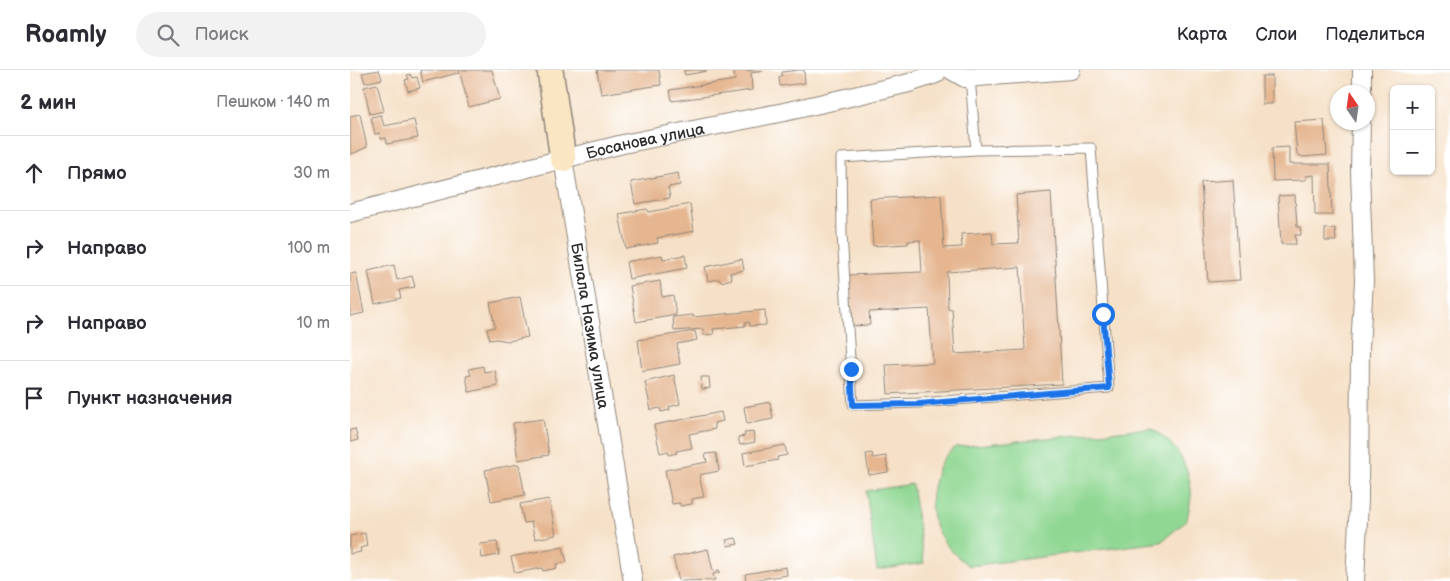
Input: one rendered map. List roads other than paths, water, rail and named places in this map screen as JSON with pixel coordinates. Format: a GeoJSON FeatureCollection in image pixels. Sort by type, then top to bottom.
{"type":"FeatureCollection","features":[{"type":"Feature","properties":{"kind":"street","name":"Билала Назима улица"},"geometry":{"type":"LineString","coordinates":[[550,70],[633,581]]}},
{"type":"Feature","properties":{"kind":"street","name":"Босанова улица"},"geometry":{"type":"LineString","coordinates":[[350,213],[623,144],[850,98],[909,83],[936,74],[938,70]]}},
{"type":"Feature","properties":{"kind":"street"},"geometry":{"type":"LineString","coordinates":[[951,70],[965,78],[1071,70]]}},
{"type":"Feature","properties":{"kind":"street"},"geometry":{"type":"LineString","coordinates":[[1362,70],[1362,85]]}},
{"type":"Feature","properties":{"kind":"street"},"geometry":{"type":"LineString","coordinates":[[1355,581],[1359,500],[1360,330],[1364,281],[1360,171],[1361,130]]}},
{"type":"Feature","properties":{"kind":"lane"},"geometry":{"type":"LineString","coordinates":[[970,77],[976,150]]}},
{"type":"Feature","properties":{"kind":"lane"},"geometry":{"type":"LineString","coordinates":[[1091,148],[1109,388],[919,404],[853,405],[842,234],[842,158],[976,150],[1091,148]]}}]}
